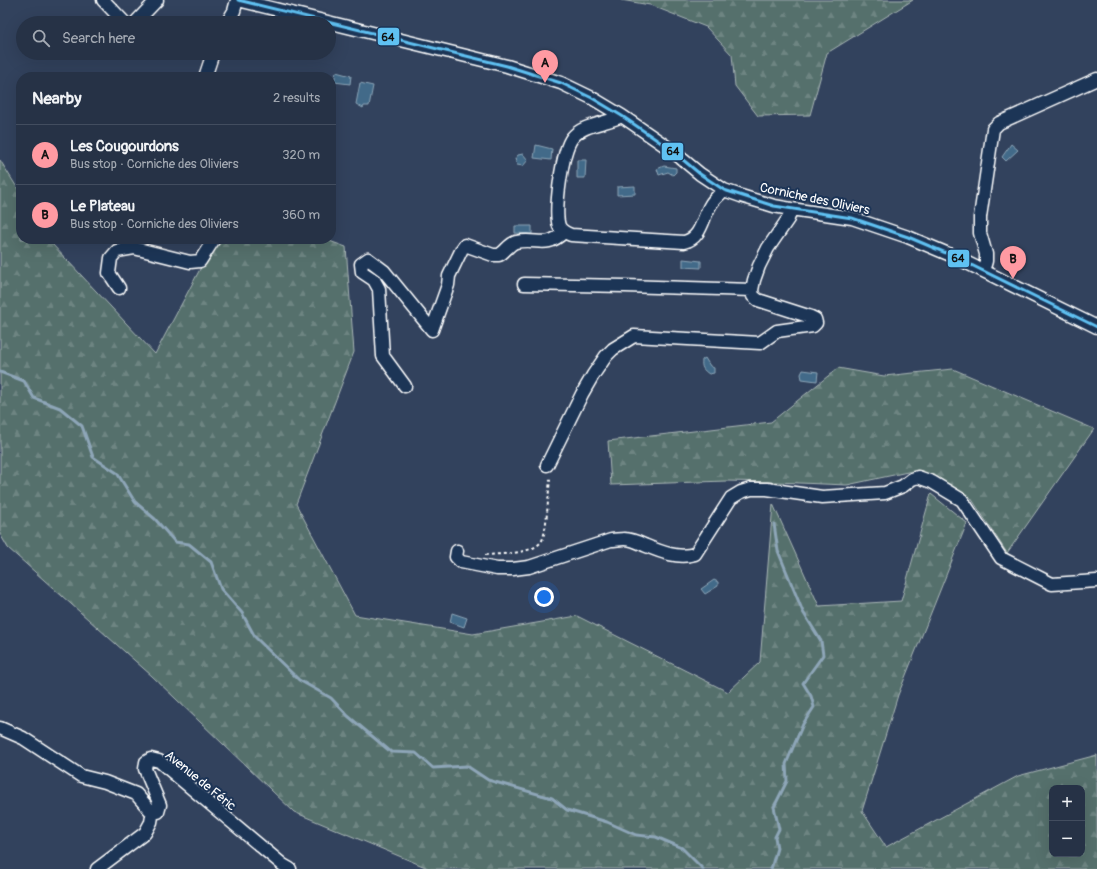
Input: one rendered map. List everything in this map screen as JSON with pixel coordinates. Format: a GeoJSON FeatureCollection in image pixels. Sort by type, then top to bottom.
{"type":"FeatureCollection","features":[{"type":"Feature","properties":{"kind":"street"},"geometry":{"type":"LineString","coordinates":[[103,0],[118,16]]}},
{"type":"Feature","properties":{"kind":"street"},"geometry":{"type":"LineString","coordinates":[[142,16],[157,0]]}},
{"type":"Feature","properties":{"kind":"street"},"geometry":{"type":"LineString","coordinates":[[231,16],[238,0]]}},
{"type":"Feature","properties":{"kind":"street","name":"Corniche des Oliviers"},"geometry":{"type":"LineString","coordinates":[[238,0],[303,16]]}},
{"type":"Feature","properties":{"kind":"street","name":"Corniche des Oliviers"},"geometry":{"type":"LineString","coordinates":[[336,24],[507,66],[541,76],[576,90],[622,116],[670,149],[700,174],[724,190],[791,210],[852,218],[930,245],[1097,327]]}},
{"type":"Feature","properties":{"kind":"street"},"geometry":{"type":"LineString","coordinates":[[207,72],[211,60]]}},
{"type":"Feature","properties":{"kind":"street"},"geometry":{"type":"LineString","coordinates":[[983,271],[986,261],[986,254],[980,233],[980,217],[993,129],[999,123],[1097,79]]}},
{"type":"Feature","properties":{"kind":"street"},"geometry":{"type":"LineString","coordinates":[[622,116],[611,121],[593,125],[580,131],[571,139],[565,153],[561,169],[558,208],[559,224],[564,232],[571,235],[684,242],[697,236],[712,202],[724,190]]}},
{"type":"Feature","properties":{"kind":"street"},"geometry":{"type":"LineString","coordinates":[[547,465],[593,375],[606,356],[613,349],[634,336],[760,343],[777,331],[813,326],[816,323],[815,319],[811,317],[758,300],[753,296],[752,290],[759,266],[768,248],[788,219],[791,210]]}},
{"type":"Feature","properties":{"kind":"street"},"geometry":{"type":"LineString","coordinates":[[405,386],[383,356],[379,290],[374,280],[362,272],[361,264],[368,259],[384,271],[432,330],[448,285],[449,276],[465,245],[493,255],[499,255],[503,253],[508,246],[514,243],[549,242],[559,237],[564,232]]}},
{"type":"Feature","properties":{"kind":"street"},"geometry":{"type":"LineString","coordinates":[[119,288],[109,273],[111,258],[117,250],[134,248],[190,262],[200,261],[211,244]]}},
{"type":"Feature","properties":{"kind":"street"},"geometry":{"type":"LineString","coordinates":[[524,284],[752,290]]}},
{"type":"Feature","properties":{"kind":"street"},"geometry":{"type":"LineString","coordinates":[[456,552],[456,557],[461,562],[497,569],[529,567],[611,540],[624,539],[637,542],[662,553],[676,556],[686,556],[695,554],[731,498],[740,492],[751,489],[768,489],[822,497],[885,493],[903,486],[912,479],[918,477],[932,482],[962,500],[1001,558],[1052,584],[1097,581]]}},
{"type":"Feature","properties":{"kind":"street"},"geometry":{"type":"LineString","coordinates":[[0,728],[23,738],[81,776],[105,782],[136,794],[150,810],[153,810],[151,822],[145,833],[97,869]]}},
{"type":"Feature","properties":{"kind":"street","name":"Avenue de Féric"},"geometry":{"type":"LineString","coordinates":[[153,810],[158,812],[160,805],[145,769],[146,762],[151,759],[159,762],[253,841],[290,869]]}},
{"type":"Feature","properties":{"kind":"path"},"geometry":{"type":"LineString","coordinates":[[479,555],[507,554],[535,547],[542,541],[545,530],[550,481],[547,465]]}},
{"type":"Feature","properties":{"kind":"green space"},"geometry":{"type":"Polygon","coordinates":[[[621,0],[913,0],[827,53],[810,115],[758,116],[735,86],[732,55],[706,27],[650,5],[621,0]]]}},
{"type":"Feature","properties":{"kind":"green space"},"geometry":{"type":"Polygon","coordinates":[[[0,160],[16,186],[16,244],[52,244],[155,354],[213,244],[336,243],[346,247],[354,352],[296,504],[355,615],[473,634],[577,616],[728,692],[760,662],[773,504],[819,606],[901,601],[931,494],[967,523],[898,695],[862,811],[886,847],[1018,776],[1097,755],[1097,869],[430,869],[294,812],[152,676],[8,548],[0,534],[0,160]]]}},
{"type":"Feature","properties":{"kind":"green space"},"geometry":{"type":"Polygon","coordinates":[[[838,368],[884,376],[953,369],[1094,429],[1007,553],[971,498],[917,470],[847,485],[726,481],[611,485],[608,441],[771,422],[838,368]]]}},
{"type":"Feature","properties":{"kind":"water"},"geometry":{"type":"Polygon","coordinates":[[[336,72],[351,76],[350,84],[336,82],[336,72]]]}},
{"type":"Feature","properties":{"kind":"water"},"geometry":{"type":"Polygon","coordinates":[[[360,83],[373,86],[369,106],[364,106],[363,108],[356,104],[360,83]]]}},
{"type":"Feature","properties":{"kind":"water"},"geometry":{"type":"Polygon","coordinates":[[[1011,144],[1018,150],[1006,161],[1002,157],[1011,144]]]}},
{"type":"Feature","properties":{"kind":"water"},"geometry":{"type":"Polygon","coordinates":[[[536,145],[552,149],[551,160],[534,158],[536,145]]]}},
{"type":"Feature","properties":{"kind":"water"},"geometry":{"type":"Polygon","coordinates":[[[523,154],[528,160],[523,166],[517,165],[515,159],[518,155],[523,154]]]}},
{"type":"Feature","properties":{"kind":"water"},"geometry":{"type":"Polygon","coordinates":[[[577,160],[586,160],[585,178],[577,178],[577,160]]]}},
{"type":"Feature","properties":{"kind":"water"},"geometry":{"type":"Polygon","coordinates":[[[664,166],[676,168],[676,172],[673,175],[668,172],[659,175],[657,169],[664,166]]]}},
{"type":"Feature","properties":{"kind":"water"},"geometry":{"type":"Polygon","coordinates":[[[635,186],[635,194],[617,195],[617,187],[635,186]]]}},
{"type":"Feature","properties":{"kind":"water"},"geometry":{"type":"Polygon","coordinates":[[[515,226],[532,226],[532,234],[515,233],[515,226]]]}},
{"type":"Feature","properties":{"kind":"water"},"geometry":{"type":"Polygon","coordinates":[[[683,259],[701,261],[701,268],[683,267],[683,259]]]}},
{"type":"Feature","properties":{"kind":"water"},"geometry":{"type":"Polygon","coordinates":[[[705,358],[710,366],[714,368],[714,373],[709,374],[703,368],[702,360],[705,358]]]}},
{"type":"Feature","properties":{"kind":"water"},"geometry":{"type":"Polygon","coordinates":[[[803,370],[818,372],[817,381],[802,379],[801,374],[803,370]]]}},
{"type":"Feature","properties":{"kind":"water"},"geometry":{"type":"Polygon","coordinates":[[[714,580],[718,582],[718,586],[705,594],[701,589],[714,580]]]}},
{"type":"Feature","properties":{"kind":"water"},"geometry":{"type":"Polygon","coordinates":[[[452,613],[467,618],[464,627],[450,622],[452,613]]]}},
{"type":"Feature","properties":{"kind":"waterway"},"geometry":{"type":"LineString","coordinates":[[0,372],[24,381],[34,398],[60,408],[82,426],[93,457],[117,473],[135,502],[155,519],[175,542],[189,544],[211,562],[221,589],[242,613],[255,637],[299,680],[331,698],[348,716],[391,752],[416,753],[433,768],[467,766],[488,780],[552,798],[567,810],[607,822],[636,835],[656,837],[682,848],[703,869]]}},
{"type":"Feature","properties":{"kind":"waterway"},"geometry":{"type":"LineString","coordinates":[[771,869],[777,848],[775,837],[779,829],[774,807],[787,781],[786,764],[803,724],[814,707],[811,696],[803,683],[823,655],[821,641],[803,612],[778,551],[774,524]]}},
{"type":"Feature","properties":{"kind":"transit line","name":"64"},"geometry":{"type":"LineString","coordinates":[[238,0],[303,16]]}},
{"type":"Feature","properties":{"kind":"transit line","name":"64"},"geometry":{"type":"LineString","coordinates":[[336,24],[507,66],[561,83],[592,98],[622,116],[670,149],[700,174],[724,190],[774,206],[852,218],[908,237],[953,256],[1097,327]]}},
{"type":"Feature","properties":{"kind":"place","name":"Les Cougourdons"},"geometry":{"type":"Point","coordinates":[545,83]}},
{"type":"Feature","properties":{"kind":"place","name":"Le Plateau"},"geometry":{"type":"Point","coordinates":[1013,279]}}]}
